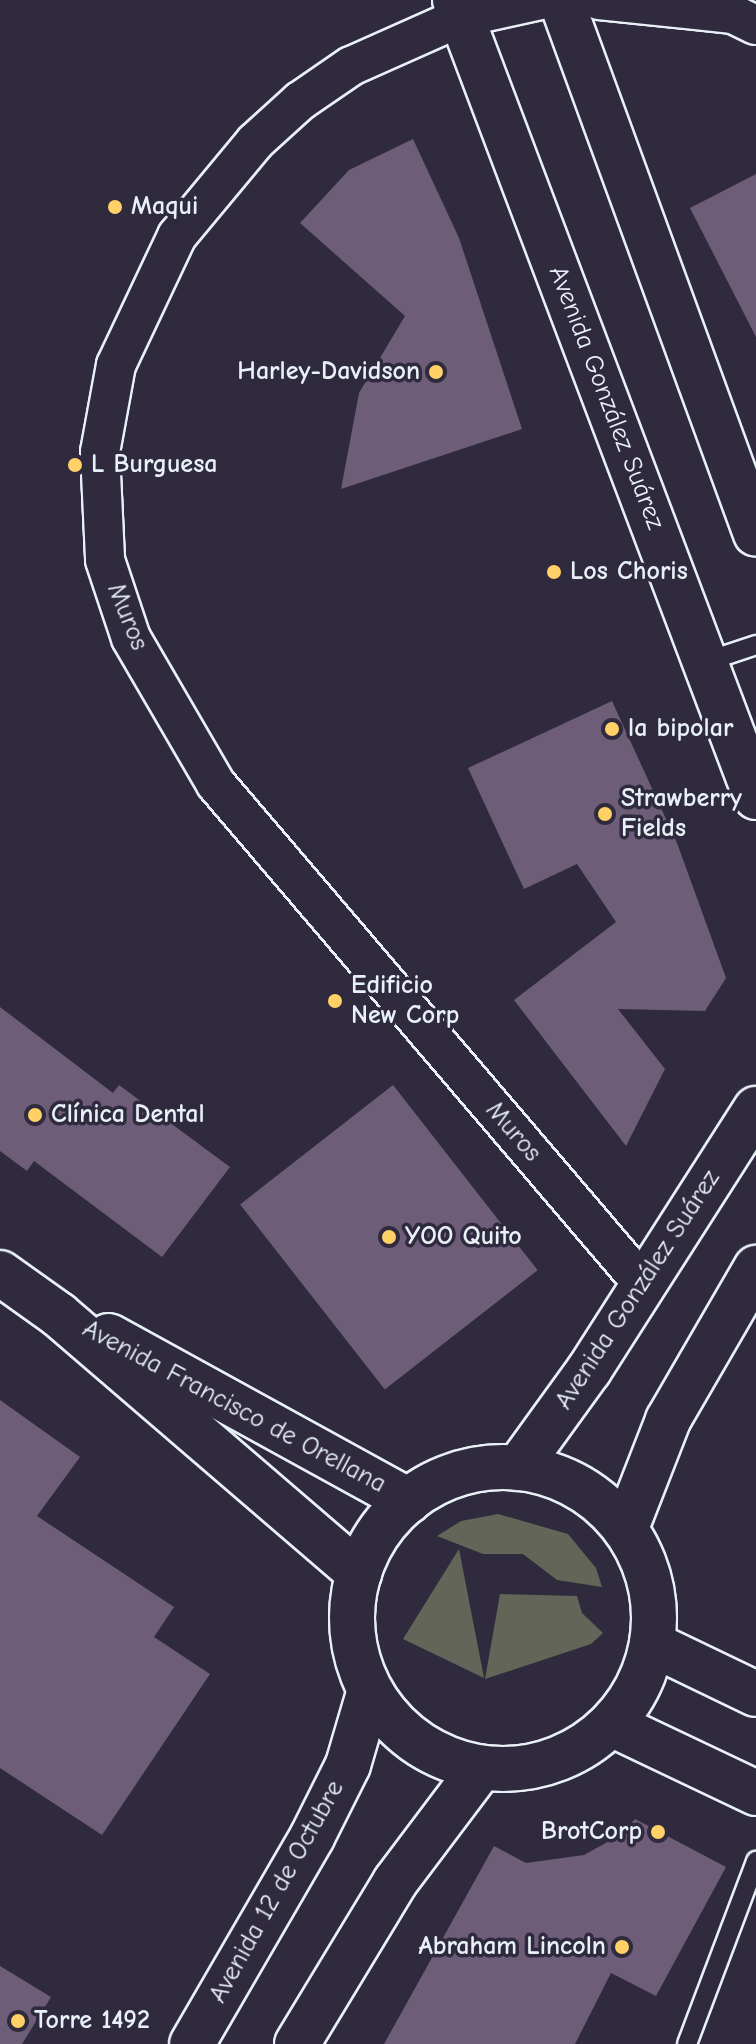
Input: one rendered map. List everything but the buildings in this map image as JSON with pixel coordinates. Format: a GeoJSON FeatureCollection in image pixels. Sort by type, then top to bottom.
{"type":"FeatureCollection","features":[{"type":"Feature","properties":{"kind":"main road"},"geometry":{"type":"LineString","coordinates":[[561,0],[756,534]]}},
{"type":"Feature","properties":{"kind":"main road","name":"Avenida González Suárez"},"geometry":{"type":"LineString","coordinates":[[457,9],[708,661],[756,797]]}},
{"type":"Feature","properties":{"kind":"main road","name":"Avenida González Suárez"},"geometry":{"type":"LineString","coordinates":[[518,1468],[643,1284],[756,1109]]}},
{"type":"Feature","properties":{"kind":"main road"},"geometry":{"type":"LineString","coordinates":[[626,1528],[668,1420],[756,1268]]}},
{"type":"Feature","properties":{"kind":"main road","name":"Avenida Francisco de Orellana"},"geometry":{"type":"LineString","coordinates":[[0,1273],[59,1315],[359,1573]]}},
{"type":"Feature","properties":{"kind":"main road","name":"Avenida Francisco de Orellana"},"geometry":{"type":"LineString","coordinates":[[59,1315],[130,1345],[409,1501]]}},
{"type":"Feature","properties":{"kind":"main road"},"geometry":{"type":"LineString","coordinates":[[518,1468],[571,1484],[596,1498],[626,1528],[651,1583],[652,1644],[644,1674],[611,1724],[573,1752],[528,1768],[481,1768],[454,1762],[405,1734],[370,1690],[352,1633],[359,1573],[388,1521],[409,1501],[443,1480],[479,1469],[518,1468]]}},
{"type":"Feature","properties":{"kind":"main road"},"geometry":{"type":"LineString","coordinates":[[652,1644],[756,1694]]}},
{"type":"Feature","properties":{"kind":"main road","name":"Avenida 12 de Octubre"},"geometry":{"type":"LineString","coordinates":[[192,2044],[312,1837],[348,1765],[370,1690]]}},
{"type":"Feature","properties":{"kind":"main road"},"geometry":{"type":"LineString","coordinates":[[611,1724],[756,1793]]}},
{"type":"Feature","properties":{"kind":"main road"},"geometry":{"type":"LineString","coordinates":[[297,2044],[395,1882],[481,1768]]}},
{"type":"Feature","properties":{"kind":"street","name":"Muros"},"geometry":{"type":"LineString","coordinates":[[541,0],[457,9],[351,66],[300,101],[255,142],[177,236],[116,365],[100,452],[105,560],[131,638],[216,784],[643,1284]]}},
{"type":"Feature","properties":{"kind":"street"},"geometry":{"type":"LineString","coordinates":[[599,0],[733,14],[756,25]]}},
{"type":"Feature","properties":{"kind":"lane"},"geometry":{"type":"LineString","coordinates":[[708,661],[756,645]]}},
{"type":"Feature","properties":{"kind":"lane"},"geometry":{"type":"LineString","coordinates":[[687,2044],[756,1861]]}},
{"type":"Feature","properties":{"kind":"green space"},"geometry":{"type":"Polygon","coordinates":[[[498,1514],[568,1534],[596,1568],[602,1587],[557,1580],[523,1554],[483,1554],[437,1536],[461,1521],[498,1514]]]}},
{"type":"Feature","properties":{"kind":"green space"},"geometry":{"type":"Polygon","coordinates":[[[459,1549],[484,1678],[403,1639],[459,1549]]]}},
{"type":"Feature","properties":{"kind":"green space"},"geometry":{"type":"Polygon","coordinates":[[[500,1594],[577,1596],[582,1613],[603,1633],[591,1644],[485,1679],[500,1594]]]}},
{"type":"Feature","properties":{"kind":"place","name":"Maqui"},"geometry":{"type":"Point","coordinates":[115,207]}},
{"type":"Feature","properties":{"kind":"place","name":"Harley-Davidson"},"geometry":{"type":"Point","coordinates":[436,372]}},
{"type":"Feature","properties":{"kind":"place","name":"L Burguesa"},"geometry":{"type":"Point","coordinates":[75,465]}},
{"type":"Feature","properties":{"kind":"place","name":"Los Choris"},"geometry":{"type":"Point","coordinates":[554,572]}},
{"type":"Feature","properties":{"kind":"place","name":"la bipolar"},"geometry":{"type":"Point","coordinates":[612,729]}},
{"type":"Feature","properties":{"kind":"place","name":"Strawberry Fields"},"geometry":{"type":"Point","coordinates":[605,814]}},
{"type":"Feature","properties":{"kind":"place","name":"Edificio New Corp"},"geometry":{"type":"Point","coordinates":[335,1001]}},
{"type":"Feature","properties":{"kind":"place","name":"Clínica Dental"},"geometry":{"type":"Point","coordinates":[35,1115]}},
{"type":"Feature","properties":{"kind":"place","name":"YOO Quito"},"geometry":{"type":"Point","coordinates":[389,1237]}},
{"type":"Feature","properties":{"kind":"place","name":"BrotCorp"},"geometry":{"type":"Point","coordinates":[658,1832]}},
{"type":"Feature","properties":{"kind":"place","name":"Abraham Lincoln"},"geometry":{"type":"Point","coordinates":[622,1947]}},
{"type":"Feature","properties":{"kind":"place","name":"Torre 1492"},"geometry":{"type":"Point","coordinates":[18,2021]}}]}
